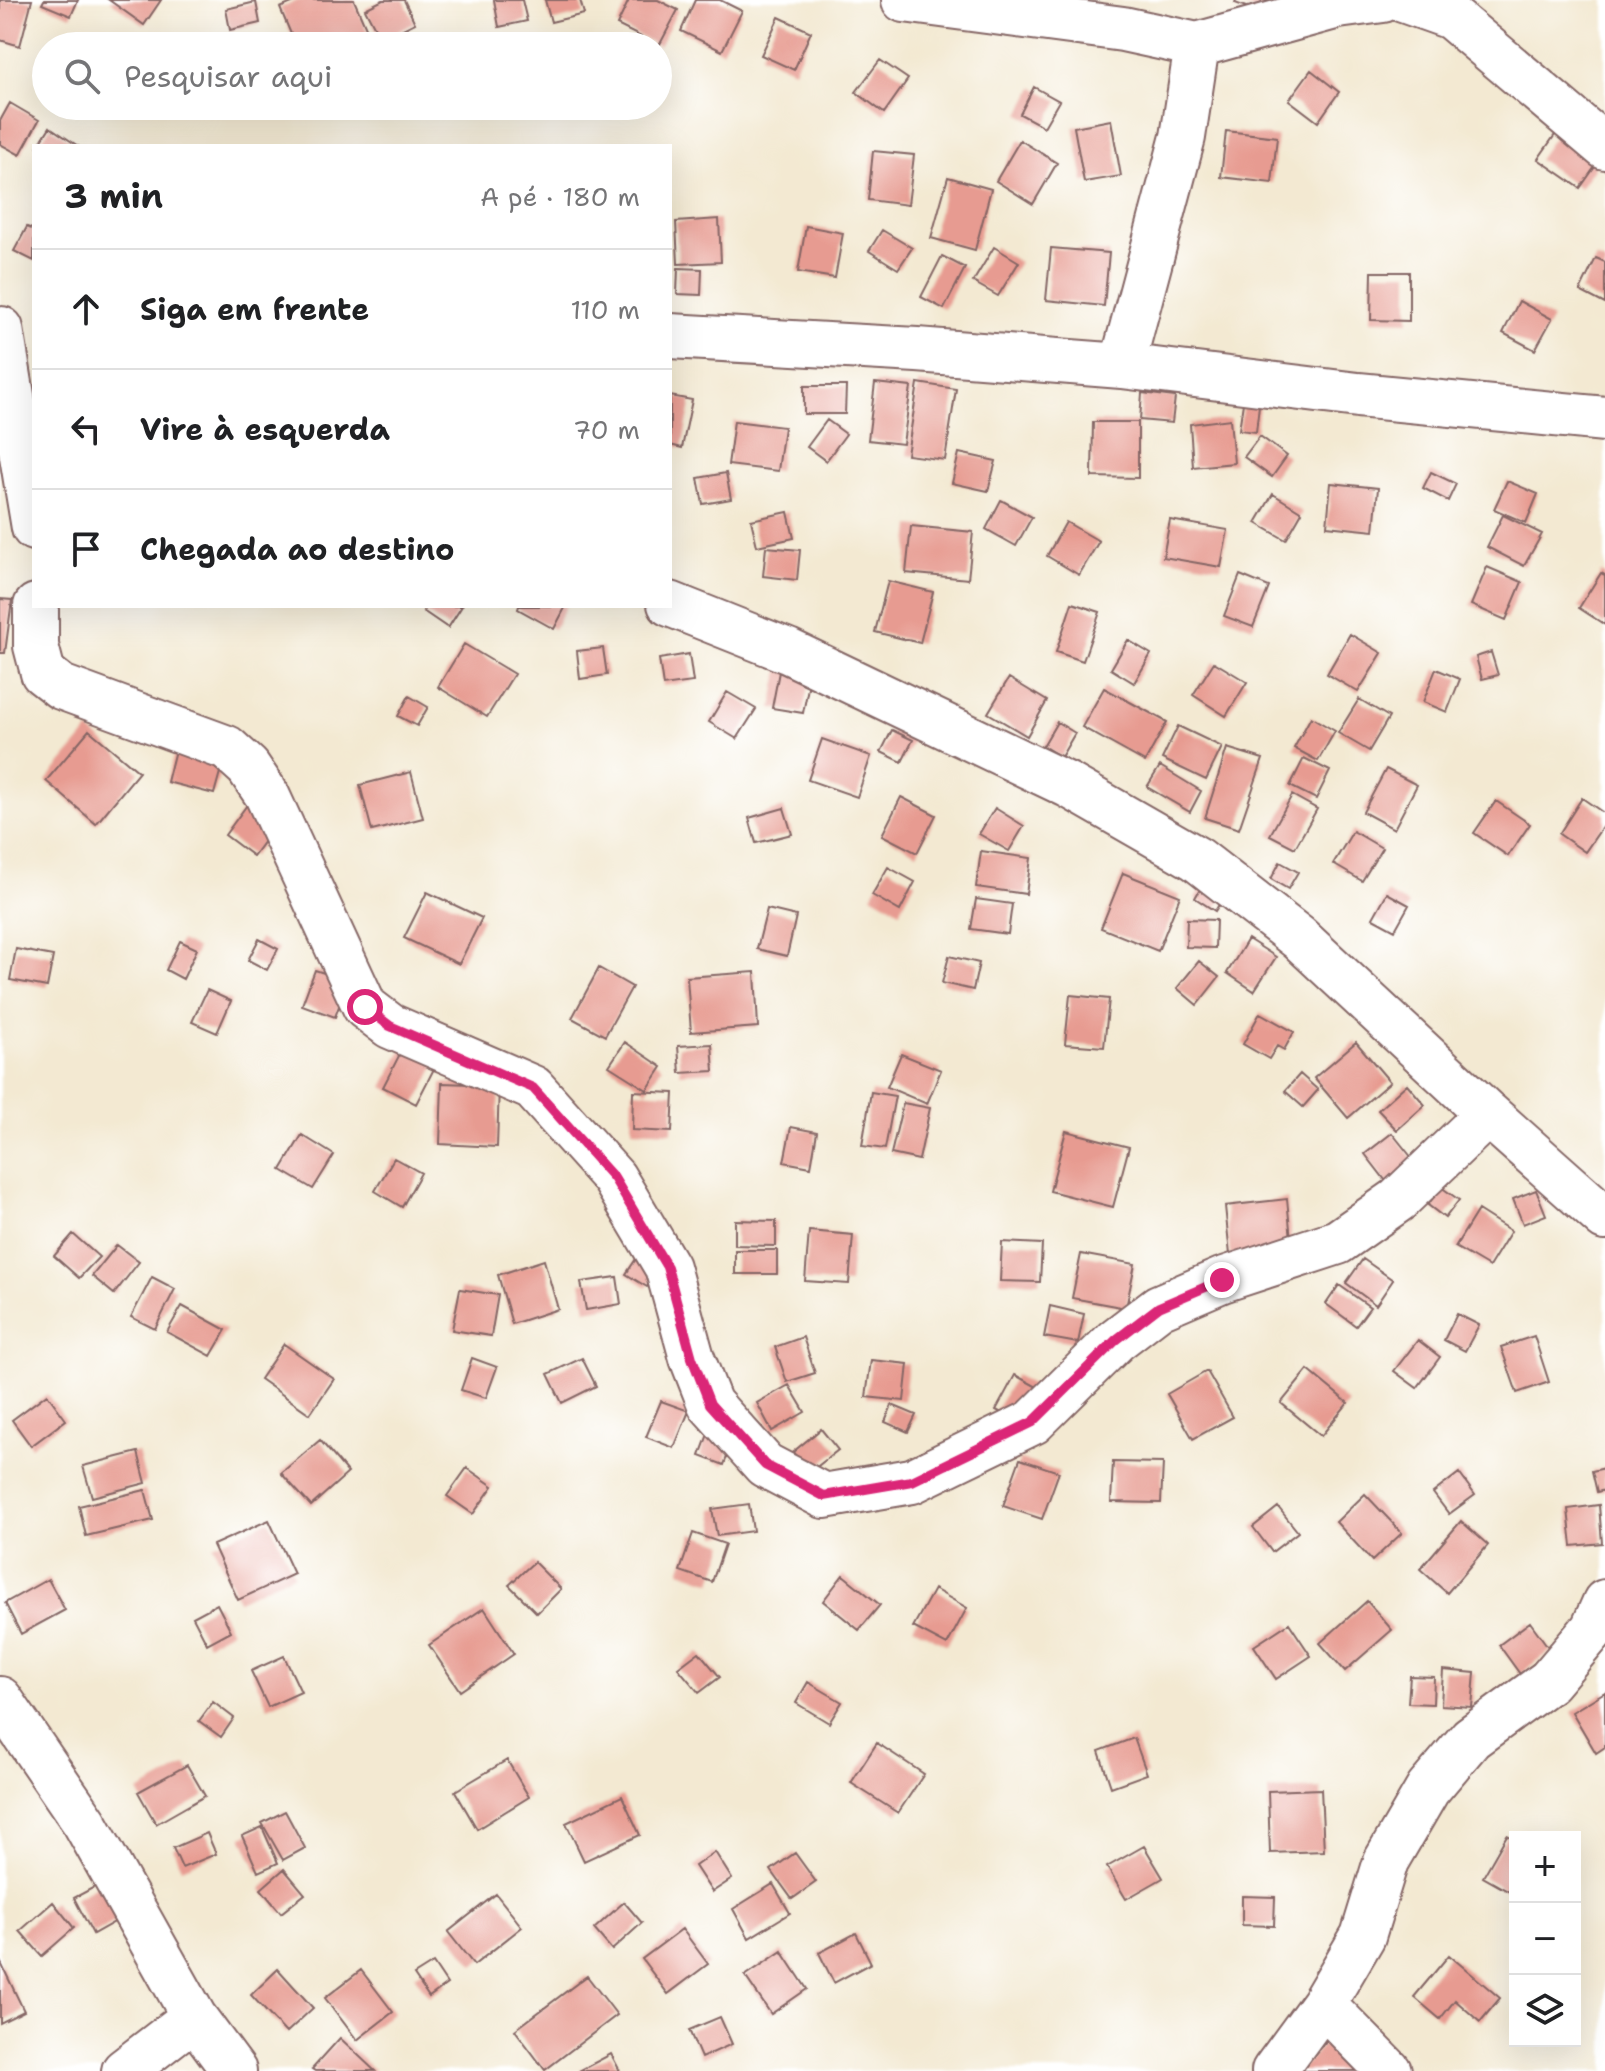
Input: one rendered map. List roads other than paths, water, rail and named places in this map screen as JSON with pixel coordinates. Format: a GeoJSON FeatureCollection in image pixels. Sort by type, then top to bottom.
{"type":"FeatureCollection","features":[{"type":"Feature","properties":{"kind":"street"},"geometry":{"type":"LineString","coordinates":[[904,0],[1123,29],[1197,45],[1338,6],[1383,0]]}},
{"type":"Feature","properties":{"kind":"street"},"geometry":{"type":"LineString","coordinates":[[1403,0],[1451,17],[1605,147]]}},
{"type":"Feature","properties":{"kind":"street"},"geometry":{"type":"LineString","coordinates":[[1122,366],[1183,137],[1197,45]]}},
{"type":"Feature","properties":{"kind":"street"},"geometry":{"type":"LineString","coordinates":[[12,329],[32,510]]}},
{"type":"Feature","properties":{"kind":"street"},"geometry":{"type":"LineString","coordinates":[[672,336],[1122,366],[1358,395],[1605,419]]}},
{"type":"Feature","properties":{"kind":"street"},"geometry":{"type":"LineString","coordinates":[[672,605],[788,651],[1068,785],[1197,859],[1299,938],[1605,1218]]}},
{"type":"Feature","properties":{"kind":"street"},"geometry":{"type":"LineString","coordinates":[[36,608],[36,646],[43,673],[61,687],[227,748],[248,767],[267,795],[365,1007],[390,1026],[533,1088],[614,1178],[667,1267],[692,1358],[710,1404],[765,1465],[824,1496],[912,1481],[1033,1422],[1116,1340],[1159,1307],[1222,1280],[1338,1242],[1398,1200],[1488,1114]]}},
{"type":"Feature","properties":{"kind":"street"},"geometry":{"type":"LineString","coordinates":[[1274,2071],[1323,2004],[1363,1936],[1386,1861],[1428,1789],[1471,1738],[1549,1681],[1593,1629],[1605,1602]]}},
{"type":"Feature","properties":{"kind":"street"},"geometry":{"type":"LineString","coordinates":[[0,1699],[85,1823],[194,2017],[234,2071]]}},
{"type":"Feature","properties":{"kind":"street"},"geometry":{"type":"LineString","coordinates":[[1323,2004],[1389,2071]]}},
{"type":"Feature","properties":{"kind":"street"},"geometry":{"type":"LineString","coordinates":[[124,2071],[194,2017]]}}]}
